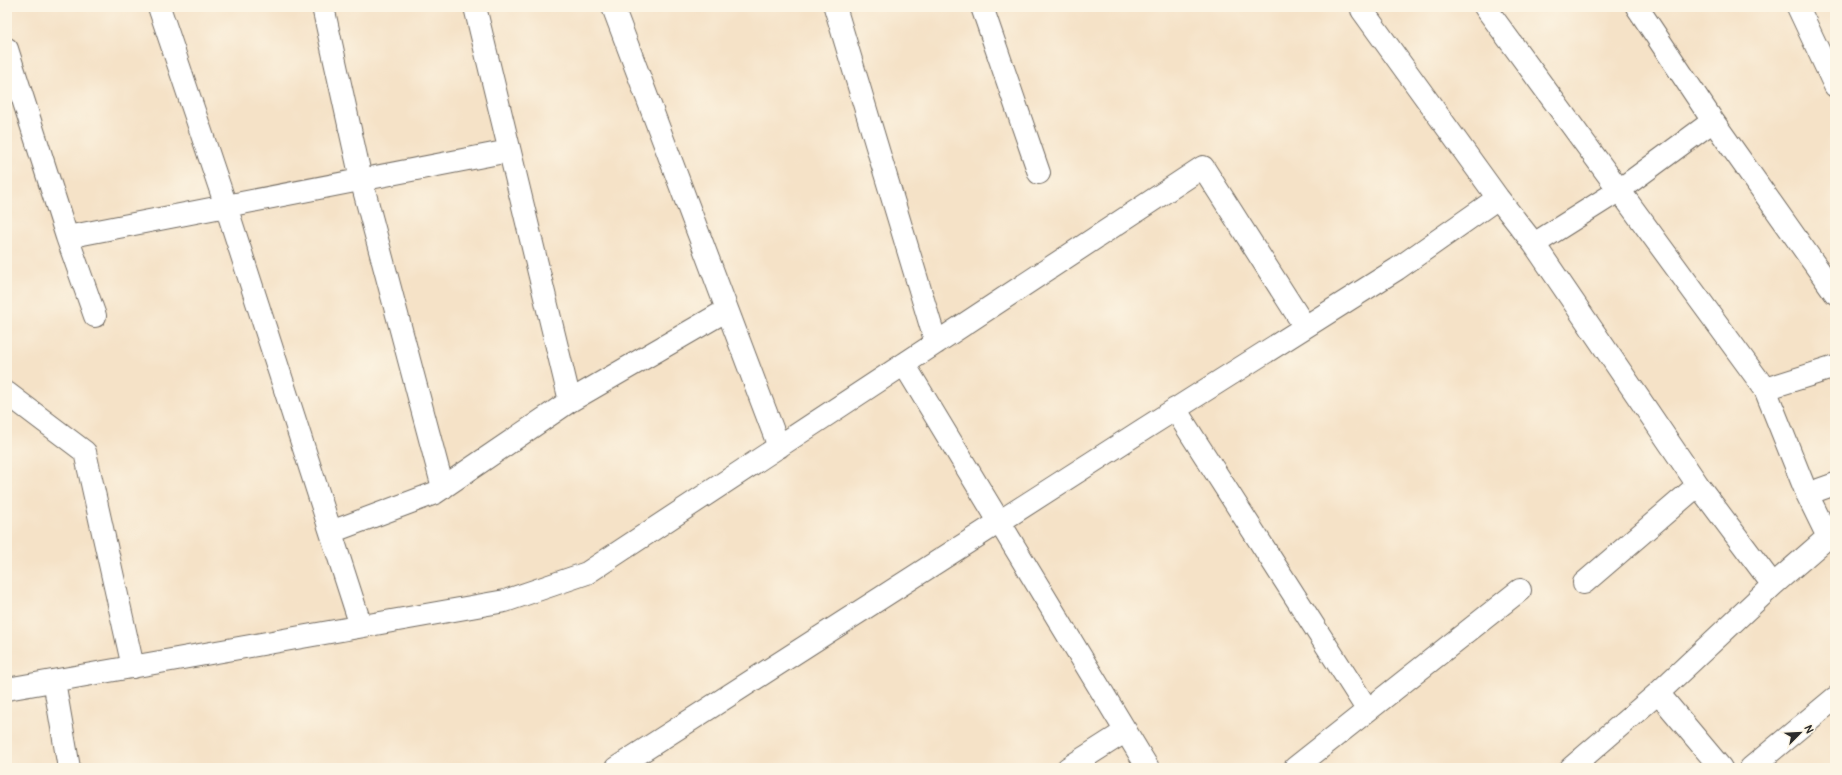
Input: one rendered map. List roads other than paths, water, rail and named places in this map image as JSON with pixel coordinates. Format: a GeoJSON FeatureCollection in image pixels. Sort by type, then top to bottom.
{"type":"FeatureCollection","features":[{"type":"Feature","properties":{"kind":"street"},"geometry":{"type":"LineString","coordinates":[[158,7],[226,206],[361,626]]}},
{"type":"Feature","properties":{"kind":"street"},"geometry":{"type":"LineString","coordinates":[[323,7],[361,179],[443,488]]}},
{"type":"Feature","properties":{"kind":"street"},"geometry":{"type":"LineString","coordinates":[[475,7],[570,401]]}},
{"type":"Feature","properties":{"kind":"street"},"geometry":{"type":"LineString","coordinates":[[613,7],[726,310],[779,447]]}},
{"type":"Feature","properties":{"kind":"street"},"geometry":{"type":"LineString","coordinates":[[835,7],[936,343]]}},
{"type":"Feature","properties":{"kind":"street"},"geometry":{"type":"LineString","coordinates":[[982,7],[1039,173]]}},
{"type":"Feature","properties":{"kind":"street"},"geometry":{"type":"LineString","coordinates":[[1362,7],[1366,16],[1498,198],[1534,244],[1698,485],[1773,585]]}},
{"type":"Feature","properties":{"kind":"street"},"geometry":{"type":"LineString","coordinates":[[1485,7],[1618,191],[1765,389],[1807,494],[1828,537],[1773,585],[1658,693],[1571,768]]}},
{"type":"Feature","properties":{"kind":"street"},"geometry":{"type":"LineString","coordinates":[[1637,7],[1712,121],[1835,294]]}},
{"type":"Feature","properties":{"kind":"street"},"geometry":{"type":"LineString","coordinates":[[1798,7],[1835,86]]}},
{"type":"Feature","properties":{"kind":"street"},"geometry":{"type":"LineString","coordinates":[[7,49],[67,236],[95,316]]}},
{"type":"Feature","properties":{"kind":"street"},"geometry":{"type":"LineString","coordinates":[[1534,244],[1618,191],[1712,121]]}},
{"type":"Feature","properties":{"kind":"street"},"geometry":{"type":"LineString","coordinates":[[67,236],[509,151]]}},
{"type":"Feature","properties":{"kind":"street"},"geometry":{"type":"LineString","coordinates":[[7,689],[505,601],[587,573],[1203,167],[1305,327]]}},
{"type":"Feature","properties":{"kind":"street"},"geometry":{"type":"LineString","coordinates":[[616,768],[1175,409],[1397,269],[1498,198]]}},
{"type":"Feature","properties":{"kind":"street"},"geometry":{"type":"LineString","coordinates":[[331,532],[435,493],[570,401],[726,310]]}},
{"type":"Feature","properties":{"kind":"street"},"geometry":{"type":"LineString","coordinates":[[904,364],[1148,768]]}},
{"type":"Feature","properties":{"kind":"street"},"geometry":{"type":"LineString","coordinates":[[1765,389],[1835,367]]}},
{"type":"Feature","properties":{"kind":"street"},"geometry":{"type":"LineString","coordinates":[[7,393],[85,452],[133,667]]}},
{"type":"Feature","properties":{"kind":"street"},"geometry":{"type":"LineString","coordinates":[[1175,409],[1367,709]]}},
{"type":"Feature","properties":{"kind":"street"},"geometry":{"type":"LineString","coordinates":[[1807,494],[1835,484]]}},
{"type":"Feature","properties":{"kind":"street"},"geometry":{"type":"LineString","coordinates":[[1584,583],[1698,485]]}},
{"type":"Feature","properties":{"kind":"street"},"geometry":{"type":"LineString","coordinates":[[1295,768],[1367,709],[1520,590]]}},
{"type":"Feature","properties":{"kind":"street"},"geometry":{"type":"LineString","coordinates":[[54,681],[69,768]]}},
{"type":"Feature","properties":{"kind":"street"},"geometry":{"type":"LineString","coordinates":[[1658,693],[1721,768]]}},
{"type":"Feature","properties":{"kind":"street"},"geometry":{"type":"LineString","coordinates":[[1751,768],[1835,698]]}},
{"type":"Feature","properties":{"kind":"street"},"geometry":{"type":"LineString","coordinates":[[1068,768],[1126,731]]}}]}
